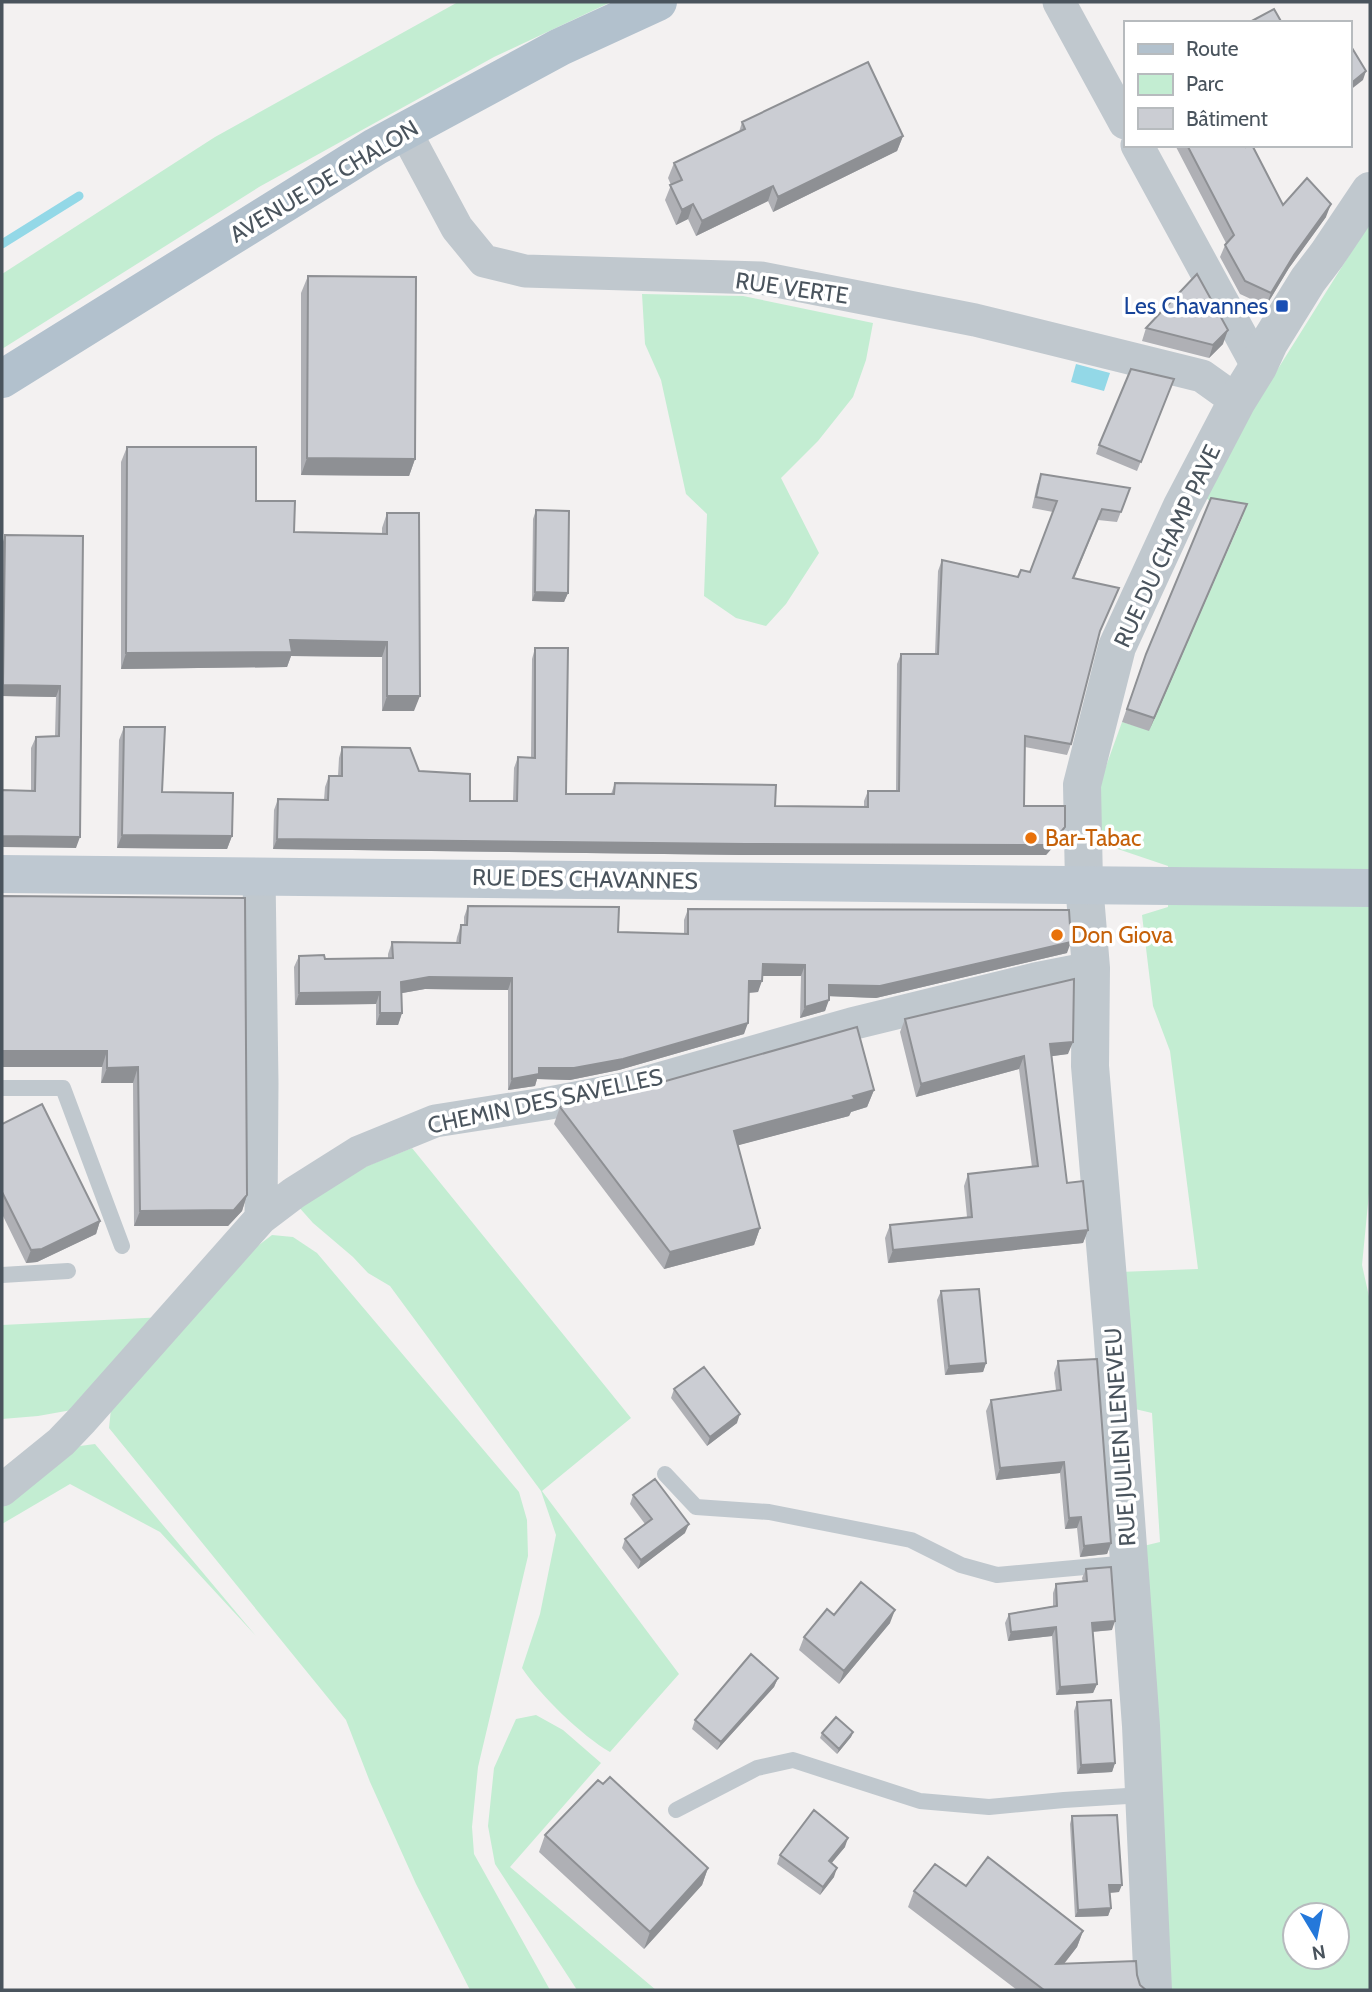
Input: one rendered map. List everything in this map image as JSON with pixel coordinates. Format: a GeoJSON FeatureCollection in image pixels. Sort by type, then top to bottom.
{"type":"FeatureCollection","features":[{"type":"Feature","properties":{"kind":"main road","name":"AVENUE DE CHALON"},"geometry":{"type":"LineString","coordinates":[[2,379],[375,147],[560,47],[658,2]]}},
{"type":"Feature","properties":{"kind":"main road","name":"RUE DES CHAVANNES"},"geometry":{"type":"LineString","coordinates":[[2,874],[1370,888]]}},
{"type":"Feature","properties":{"kind":"street"},"geometry":{"type":"LineString","coordinates":[[1059,2],[1124,121]]}},
{"type":"Feature","properties":{"kind":"street","name":"RUE VERTE"},"geometry":{"type":"LineString","coordinates":[[405,131],[457,228],[484,261],[525,271],[761,278],[975,320],[1202,376],[1237,401]]}},
{"type":"Feature","properties":{"kind":"street"},"geometry":{"type":"LineString","coordinates":[[1138,147],[1264,355]]}},
{"type":"Feature","properties":{"kind":"street","name":"RUE DU CHAMP PAVE"},"geometry":{"type":"LineString","coordinates":[[1084,884],[1082,785],[1117,647],[1182,506],[1237,401],[1308,279],[1370,191]]}},
{"type":"Feature","properties":{"kind":"street"},"geometry":{"type":"LineString","coordinates":[[259,875],[261,1217]]}},
{"type":"Feature","properties":{"kind":"street","name":"RUE JULIEN LENEVEU"},"geometry":{"type":"LineString","coordinates":[[1084,884],[1091,968],[1090,1066],[1141,1726],[1153,1990]]}},
{"type":"Feature","properties":{"kind":"street","name":"CHEMIN DES SAVELLES"},"geometry":{"type":"LineString","coordinates":[[2,1490],[61,1442],[82,1420],[261,1217],[359,1152],[435,1121],[623,1089],[851,1024],[1035,978],[1091,968]]}},
{"type":"Feature","properties":{"kind":"lane"},"geometry":{"type":"LineString","coordinates":[[2,1088],[63,1088],[122,1246]]}},
{"type":"Feature","properties":{"kind":"lane"},"geometry":{"type":"LineString","coordinates":[[2,1275],[68,1271]]}},
{"type":"Feature","properties":{"kind":"lane"},"geometry":{"type":"LineString","coordinates":[[665,1474],[696,1507],[769,1512],[911,1540],[961,1566],[997,1575],[1129,1563]]}},
{"type":"Feature","properties":{"kind":"lane"},"geometry":{"type":"LineString","coordinates":[[676,1810],[757,1768],[793,1760],[920,1801],[989,1807],[1143,1795]]}},
{"type":"Feature","properties":{"kind":"green space"},"geometry":{"type":"Polygon","coordinates":[[[458,2],[611,2],[494,57],[259,187],[2,349],[2,274],[215,137],[458,2]]]}},
{"type":"Feature","properties":{"kind":"green space"},"geometry":{"type":"Polygon","coordinates":[[[1370,222],[1370,1183],[1362,1265],[1370,1301],[1370,1990],[1158,1990],[1135,1548],[1160,1542],[1152,1413],[1135,1409],[1119,1272],[1198,1269],[1170,1051],[1153,1006],[1142,915],[1168,907],[1168,866],[1100,843],[1100,783],[1122,722],[1149,730],[1243,516],[1211,502],[1200,493],[1370,222]]]}},
{"type":"Feature","properties":{"kind":"green space"},"geometry":{"type":"Polygon","coordinates":[[[642,294],[743,296],[873,323],[866,360],[853,397],[818,441],[781,478],[819,553],[786,604],[766,626],[736,618],[704,596],[707,514],[686,494],[661,380],[645,344],[642,294]]]}},
{"type":"Feature","properties":{"kind":"green space"},"geometry":{"type":"Polygon","coordinates":[[[412,1148],[631,1418],[542,1491],[679,1674],[610,1752],[562,1714],[522,1668],[540,1614],[556,1535],[541,1491],[390,1286],[368,1273],[297,1205],[367,1166],[412,1148]]]}},
{"type":"Feature","properties":{"kind":"green space"},"geometry":{"type":"Polygon","coordinates":[[[272,1235],[293,1237],[317,1253],[519,1492],[527,1520],[528,1556],[478,1767],[472,1827],[474,1854],[550,1990],[470,1990],[416,1884],[370,1782],[346,1720],[109,1428],[111,1409],[255,1248],[272,1235]]]}},
{"type":"Feature","properties":{"kind":"green space"},"geometry":{"type":"Polygon","coordinates":[[[165,1317],[83,1408],[2,1419],[2,1325],[165,1317]]]}},
{"type":"Feature","properties":{"kind":"green space"},"geometry":{"type":"Polygon","coordinates":[[[95,1444],[256,1636],[160,1532],[70,1484],[2,1524],[2,1503],[80,1446],[95,1444]]]}},
{"type":"Feature","properties":{"kind":"green space"},"geometry":{"type":"Polygon","coordinates":[[[536,1715],[563,1730],[601,1763],[510,1867],[656,1990],[577,1990],[495,1864],[488,1826],[494,1768],[516,1719],[536,1715]]]}},
{"type":"Feature","properties":{"kind":"water"},"geometry":{"type":"Polygon","coordinates":[[[1076,364],[1110,373],[1104,391],[1071,382],[1076,364]]]}},
{"type":"Feature","properties":{"kind":"building"},"geometry":{"type":"Polygon","coordinates":[[[1274,9],[1281,21],[1252,21],[1274,9]]]}},
{"type":"Feature","properties":{"kind":"building"},"geometry":{"type":"Polygon","coordinates":[[[1351,46],[1366,71],[1351,83],[1351,46]]]}},
{"type":"Feature","properties":{"kind":"building"},"geometry":{"type":"Polygon","coordinates":[[[868,62],[903,136],[778,197],[773,186],[702,221],[693,204],[682,210],[670,185],[682,180],[674,163],[745,129],[742,122],[868,62]]]}},
{"type":"Feature","properties":{"kind":"building"},"geometry":{"type":"Polygon","coordinates":[[[1188,147],[1253,147],[1283,205],[1307,178],[1331,204],[1294,255],[1271,293],[1245,281],[1225,245],[1234,235],[1188,147]]]}},
{"type":"Feature","properties":{"kind":"building"},"geometry":{"type":"Polygon","coordinates":[[[1197,274],[1228,330],[1213,345],[1146,328],[1197,274]]]}},
{"type":"Feature","properties":{"kind":"building"},"geometry":{"type":"Polygon","coordinates":[[[308,276],[416,277],[415,459],[307,458],[308,276]]]}},
{"type":"Feature","properties":{"kind":"building"},"geometry":{"type":"Polygon","coordinates":[[[1131,369],[1174,379],[1141,462],[1099,445],[1131,369]]]}},
{"type":"Feature","properties":{"kind":"building"},"geometry":{"type":"Polygon","coordinates":[[[127,447],[256,447],[256,501],[295,501],[294,532],[387,534],[387,513],[419,513],[420,696],[387,696],[387,642],[290,640],[292,652],[126,653],[127,447]]]}},
{"type":"Feature","properties":{"kind":"building"},"geometry":{"type":"Polygon","coordinates":[[[1041,474],[1130,488],[1121,512],[1102,509],[1073,578],[1119,588],[1100,631],[1071,744],[1025,736],[1024,806],[1065,806],[1065,827],[1050,845],[277,839],[278,799],[328,800],[329,776],[342,776],[342,747],[410,748],[419,771],[470,774],[470,801],[517,801],[518,757],[535,758],[535,648],[568,648],[566,794],[614,794],[615,783],[776,785],[775,806],[868,807],[868,791],[899,791],[901,654],[938,654],[942,560],[1018,577],[1021,570],[1030,572],[1057,501],[1036,497],[1041,474]]]}},
{"type":"Feature","properties":{"kind":"building"},"geometry":{"type":"Polygon","coordinates":[[[1211,498],[1247,504],[1154,718],[1127,709],[1146,654],[1211,498]]]}},
{"type":"Feature","properties":{"kind":"building"},"geometry":{"type":"Polygon","coordinates":[[[536,510],[569,511],[568,593],[535,592],[536,510]]]}},
{"type":"Feature","properties":{"kind":"building"},"geometry":{"type":"Polygon","coordinates":[[[5,535],[83,536],[80,837],[2,836],[2,790],[35,791],[36,737],[59,736],[60,686],[3,685],[5,535]]]}},
{"type":"Feature","properties":{"kind":"building"},"geometry":{"type":"Polygon","coordinates":[[[124,727],[165,727],[162,792],[233,793],[232,836],[122,835],[124,727]]]}},
{"type":"Feature","properties":{"kind":"building"},"geometry":{"type":"Polygon","coordinates":[[[2,896],[245,898],[247,1195],[234,1210],[140,1211],[138,1067],[107,1068],[107,1051],[2,1051],[2,896]]]}},
{"type":"Feature","properties":{"kind":"building"},"geometry":{"type":"Polygon","coordinates":[[[468,906],[619,907],[618,932],[688,934],[688,909],[1069,910],[1071,942],[880,986],[829,985],[829,1000],[805,1007],[805,965],[763,964],[762,981],[749,981],[748,1023],[623,1059],[574,1068],[539,1068],[539,1074],[512,1079],[512,978],[429,977],[401,982],[402,1013],[380,1013],[380,992],[299,993],[299,956],[324,955],[325,959],[393,958],[392,942],[460,943],[461,925],[467,925],[468,906]]]}},
{"type":"Feature","properties":{"kind":"building"},"geometry":{"type":"Polygon","coordinates":[[[1074,979],[1073,1042],[1050,1044],[1067,1183],[1083,1181],[1088,1230],[893,1250],[890,1225],[972,1217],[968,1174],[1038,1166],[1024,1056],[921,1084],[905,1019],[1074,979]]]}},
{"type":"Feature","properties":{"kind":"building"},"geometry":{"type":"Polygon","coordinates":[[[857,1027],[874,1090],[853,1096],[855,1099],[734,1131],[760,1228],[670,1252],[560,1107],[634,1090],[857,1027]]]}},
{"type":"Feature","properties":{"kind":"building"},"geometry":{"type":"Polygon","coordinates":[[[42,1104],[100,1221],[42,1249],[31,1250],[2,1192],[2,1124],[42,1104]]]}},
{"type":"Feature","properties":{"kind":"building"},"geometry":{"type":"Polygon","coordinates":[[[979,1289],[986,1363],[949,1366],[941,1291],[979,1289]]]}},
{"type":"Feature","properties":{"kind":"building"},"geometry":{"type":"Polygon","coordinates":[[[1097,1359],[1111,1543],[1084,1546],[1081,1517],[1069,1518],[1064,1462],[1000,1468],[991,1400],[1061,1390],[1058,1361],[1097,1359]]]}},
{"type":"Feature","properties":{"kind":"building"},"geometry":{"type":"Polygon","coordinates":[[[704,1367],[740,1414],[710,1437],[674,1389],[704,1367]]]}},
{"type":"Feature","properties":{"kind":"building"},"geometry":{"type":"Polygon","coordinates":[[[655,1479],[689,1524],[641,1560],[625,1539],[652,1519],[633,1495],[655,1479]]]}},
{"type":"Feature","properties":{"kind":"building"},"geometry":{"type":"Polygon","coordinates":[[[1111,1567],[1115,1621],[1092,1623],[1097,1684],[1060,1687],[1056,1627],[1011,1632],[1009,1614],[1057,1606],[1056,1584],[1087,1581],[1086,1569],[1111,1567]]]}},
{"type":"Feature","properties":{"kind":"building"},"geometry":{"type":"Polygon","coordinates":[[[861,1582],[895,1610],[844,1671],[804,1637],[827,1609],[834,1615],[861,1582]]]}},
{"type":"Feature","properties":{"kind":"building"},"geometry":{"type":"Polygon","coordinates":[[[751,1654],[778,1678],[721,1742],[695,1720],[751,1654]]]}},
{"type":"Feature","properties":{"kind":"building"},"geometry":{"type":"Polygon","coordinates":[[[1111,1700],[1115,1763],[1081,1765],[1077,1702],[1111,1700]]]}},
{"type":"Feature","properties":{"kind":"building"},"geometry":{"type":"Polygon","coordinates":[[[836,1717],[853,1732],[839,1749],[822,1733],[836,1717]]]}},
{"type":"Feature","properties":{"kind":"building"},"geometry":{"type":"Polygon","coordinates":[[[610,1777],[708,1868],[650,1932],[545,1835],[598,1780],[603,1784],[610,1777]]]}},
{"type":"Feature","properties":{"kind":"building"},"geometry":{"type":"Polygon","coordinates":[[[814,1810],[848,1838],[829,1861],[837,1868],[823,1887],[780,1855],[814,1810]]]}},
{"type":"Feature","properties":{"kind":"building"},"geometry":{"type":"Polygon","coordinates":[[[1117,1815],[1122,1885],[1109,1885],[1111,1908],[1078,1910],[1072,1816],[1117,1815]]]}},
{"type":"Feature","properties":{"kind":"building"},"geometry":{"type":"Polygon","coordinates":[[[988,1857],[1083,1931],[1056,1964],[1136,1961],[1140,1985],[1146,1990],[1044,1990],[914,1891],[935,1864],[966,1886],[988,1857]]]}},
{"type":"Feature","properties":{"kind":"waterway"},"geometry":{"type":"LineString","coordinates":[[2,244],[79,196]]}},
{"type":"Feature","properties":{"kind":"place","name":"Les Chavannes"},"geometry":{"type":"Point","coordinates":[1282,306]}},
{"type":"Feature","properties":{"kind":"place","name":"Bar-Tabac"},"geometry":{"type":"Point","coordinates":[1031,838]}},
{"type":"Feature","properties":{"kind":"place","name":"Don Giova"},"geometry":{"type":"Point","coordinates":[1057,935]}}]}
